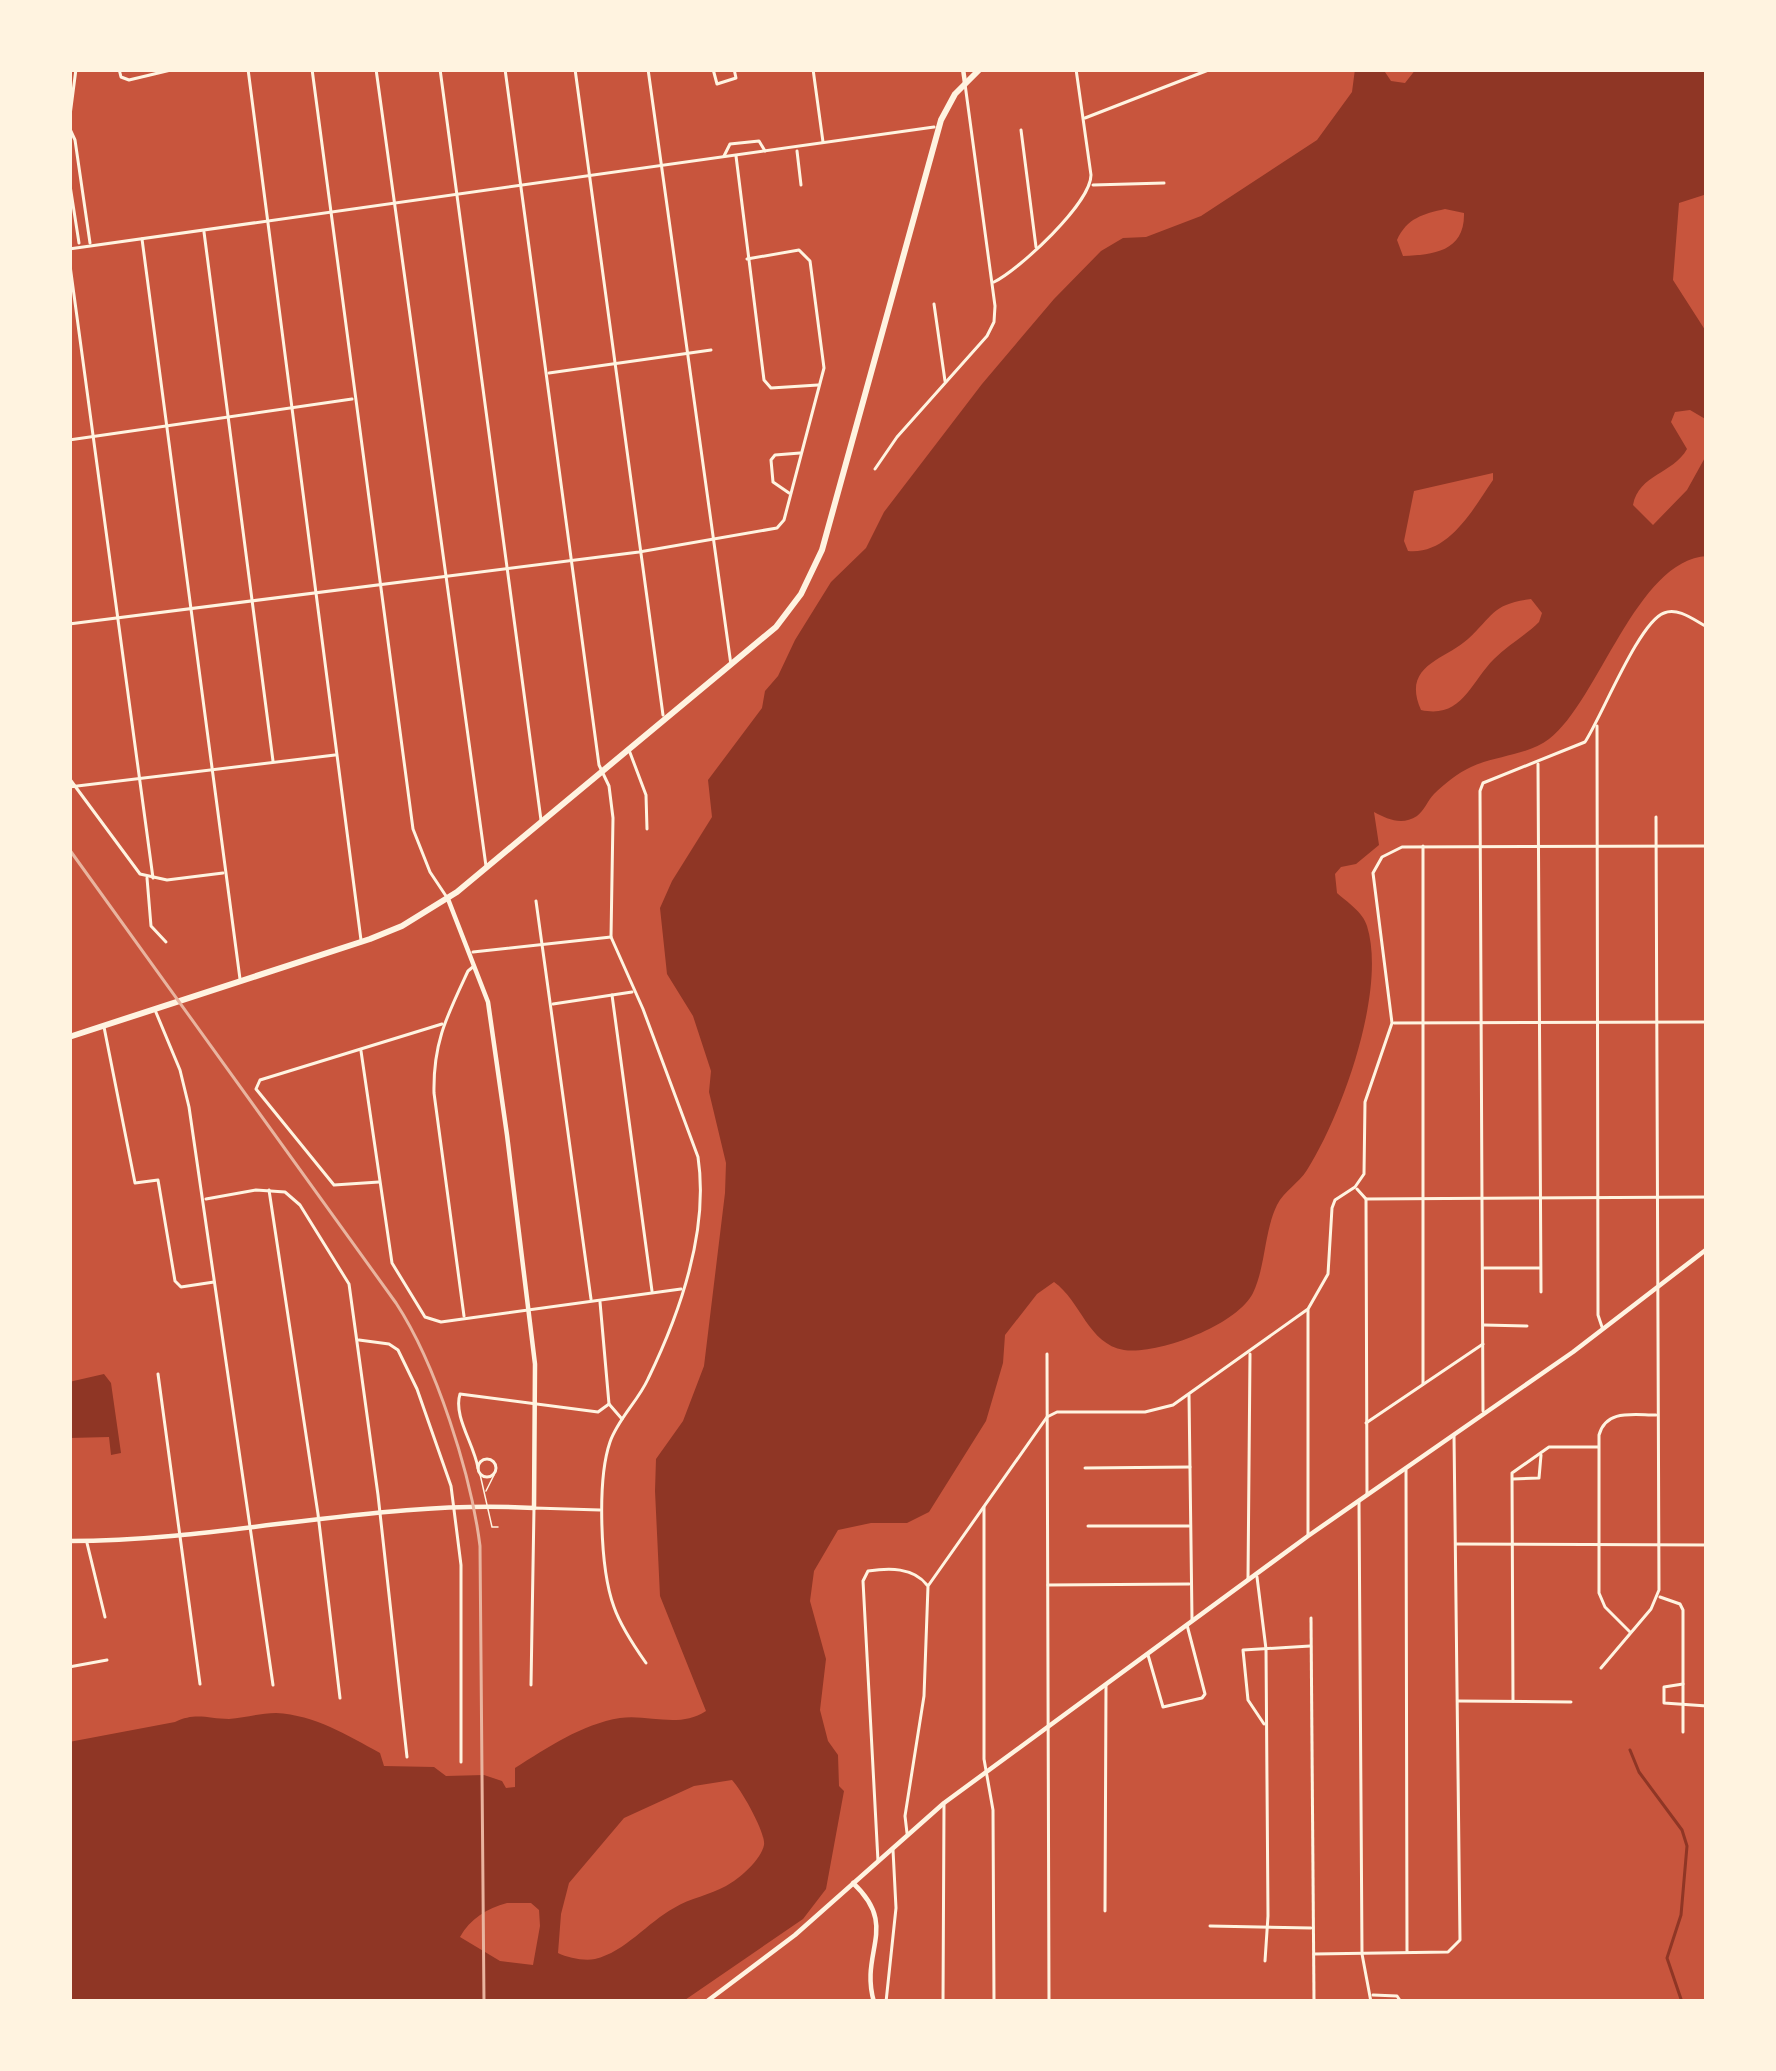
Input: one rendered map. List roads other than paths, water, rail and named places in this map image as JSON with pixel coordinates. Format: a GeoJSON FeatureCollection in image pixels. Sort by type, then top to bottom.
{"type":"FeatureCollection","features":[{"type":"Feature","properties":{"kind":"main road"},"geometry":{"type":"LineString","coordinates":[[69,1036],[397,929],[487,867],[785,617],[820,557],[938,128],[965,83],[980,69]]}},
{"type":"Feature","properties":{"kind":"street"},"geometry":{"type":"LineString","coordinates":[[76,69],[69,125],[90,245]]}},
{"type":"Feature","properties":{"kind":"street"},"geometry":{"type":"LineString","coordinates":[[119,69],[121,77],[130,80],[175,69]]}},
{"type":"Feature","properties":{"kind":"street"},"geometry":{"type":"LineString","coordinates":[[248,69],[361,941]]}},
{"type":"Feature","properties":{"kind":"street"},"geometry":{"type":"LineString","coordinates":[[312,69],[413,829],[427,867],[448,898],[488,1002],[528,1310],[535,1403],[532,1685]]}},
{"type":"Feature","properties":{"kind":"street"},"geometry":{"type":"LineString","coordinates":[[376,69],[487,867]]}},
{"type":"Feature","properties":{"kind":"street"},"geometry":{"type":"LineString","coordinates":[[440,69],[542,821]]}},
{"type":"Feature","properties":{"kind":"street"},"geometry":{"type":"LineString","coordinates":[[506,69],[602,772],[609,788],[614,833],[610,937],[698,1156],[701,1211],[681,1289],[647,1382],[606,1454],[604,1553],[613,1606],[646,1663]]}},
{"type":"Feature","properties":{"kind":"street"},"geometry":{"type":"LineString","coordinates":[[575,69],[666,720]]}},
{"type":"Feature","properties":{"kind":"street"},"geometry":{"type":"LineString","coordinates":[[648,69],[731,667]]}},
{"type":"Feature","properties":{"kind":"street"},"geometry":{"type":"LineString","coordinates":[[713,69],[717,84],[724,85],[736,78],[734,69]]}},
{"type":"Feature","properties":{"kind":"street"},"geometry":{"type":"LineString","coordinates":[[813,69],[823,144]]}},
{"type":"Feature","properties":{"kind":"street"},"geometry":{"type":"LineString","coordinates":[[875,469],[897,436],[992,327],[992,283],[963,69]]}},
{"type":"Feature","properties":{"kind":"street"},"geometry":{"type":"LineString","coordinates":[[992,283],[1036,249],[1086,196],[1091,184],[1076,69]]}},
{"type":"Feature","properties":{"kind":"street"},"geometry":{"type":"LineString","coordinates":[[1083,119],[1211,69]]}},
{"type":"Feature","properties":{"kind":"street"},"geometry":{"type":"LineString","coordinates":[[69,249],[938,128]]}},
{"type":"Feature","properties":{"kind":"street"},"geometry":{"type":"LineString","coordinates":[[1021,130],[1036,249]]}},
{"type":"Feature","properties":{"kind":"street"},"geometry":{"type":"LineString","coordinates":[[724,158],[730,144],[759,141],[765,152]]}},
{"type":"Feature","properties":{"kind":"street"},"geometry":{"type":"LineString","coordinates":[[796,148],[801,184]]}},
{"type":"Feature","properties":{"kind":"street"},"geometry":{"type":"LineString","coordinates":[[736,156],[765,384],[771,388],[819,385]]}},
{"type":"Feature","properties":{"kind":"street"},"geometry":{"type":"LineString","coordinates":[[69,179],[80,247]]}},
{"type":"Feature","properties":{"kind":"street"},"geometry":{"type":"LineString","coordinates":[[1091,184],[1164,183]]}},
{"type":"Feature","properties":{"kind":"street"},"geometry":{"type":"LineString","coordinates":[[204,230],[273,761]]}},
{"type":"Feature","properties":{"kind":"street"},"geometry":{"type":"LineString","coordinates":[[142,238],[240,981]]}},
{"type":"Feature","properties":{"kind":"street"},"geometry":{"type":"LineString","coordinates":[[69,624],[639,552],[778,528],[824,368],[810,261],[799,250],[747,259]]}},
{"type":"Feature","properties":{"kind":"street"},"geometry":{"type":"LineString","coordinates":[[69,258],[141,777],[151,926],[166,942]]}},
{"type":"Feature","properties":{"kind":"street"},"geometry":{"type":"LineString","coordinates":[[934,304],[945,382]]}},
{"type":"Feature","properties":{"kind":"street"},"geometry":{"type":"LineString","coordinates":[[547,373],[711,350]]}},
{"type":"Feature","properties":{"kind":"street"},"geometry":{"type":"LineString","coordinates":[[69,440],[355,399]]}},
{"type":"Feature","properties":{"kind":"street"},"geometry":{"type":"LineString","coordinates":[[791,494],[773,482],[771,460],[775,454],[802,453]]}},
{"type":"Feature","properties":{"kind":"street"},"geometry":{"type":"LineString","coordinates":[[1483,1413],[1483,782],[1585,742],[1655,618],[1666,611],[1678,612],[1707,627]]}},
{"type":"Feature","properties":{"kind":"street"},"geometry":{"type":"LineString","coordinates":[[1597,721],[1598,1315],[1603,1329]]}},
{"type":"Feature","properties":{"kind":"street"},"geometry":{"type":"LineString","coordinates":[[629,750],[646,795],[646,829]]}},
{"type":"Feature","properties":{"kind":"street"},"geometry":{"type":"LineString","coordinates":[[72,787],[338,754]]}},
{"type":"Feature","properties":{"kind":"street"},"geometry":{"type":"LineString","coordinates":[[1538,762],[1541,1292]]}},
{"type":"Feature","properties":{"kind":"street"},"geometry":{"type":"LineString","coordinates":[[69,778],[128,862],[151,878],[224,873]]}},
{"type":"Feature","properties":{"kind":"street"},"geometry":{"type":"LineString","coordinates":[[1601,1668],[1658,1596],[1656,817]]}},
{"type":"Feature","properties":{"kind":"street"},"geometry":{"type":"LineString","coordinates":[[1423,846],[1423,1384]]}},
{"type":"Feature","properties":{"kind":"street"},"geometry":{"type":"LineString","coordinates":[[908,1834],[905,1816],[924,1696],[928,1586],[1047,1417],[1057,1412],[1158,1410],[1190,1395],[1308,1309],[1328,1274],[1335,1200],[1355,1187],[1364,1174],[1365,1102],[1393,1023],[1372,883],[1376,865],[1392,850],[1423,846],[1707,846]]}},
{"type":"Feature","properties":{"kind":"street"},"geometry":{"type":"LineString","coordinates":[[536,902],[592,1301]]}},
{"type":"Feature","properties":{"kind":"street"},"geometry":{"type":"LineString","coordinates":[[471,952],[610,937]]}},
{"type":"Feature","properties":{"kind":"street"},"geometry":{"type":"LineString","coordinates":[[464,1318],[434,1093],[434,1061],[442,1024],[468,971],[476,965]]}},
{"type":"Feature","properties":{"kind":"street"},"geometry":{"type":"LineString","coordinates":[[551,1004],[635,992]]}},
{"type":"Feature","properties":{"kind":"street"},"geometry":{"type":"LineString","coordinates":[[612,995],[652,1293]]}},
{"type":"Feature","properties":{"kind":"street"},"geometry":{"type":"LineString","coordinates":[[155,1010],[185,1089],[273,1685]]}},
{"type":"Feature","properties":{"kind":"street"},"geometry":{"type":"LineString","coordinates":[[1393,1023],[1707,1022]]}},
{"type":"Feature","properties":{"kind":"street"},"geometry":{"type":"LineString","coordinates":[[380,1182],[334,1185],[256,1089],[257,1084],[442,1024]]}},
{"type":"Feature","properties":{"kind":"street"},"geometry":{"type":"LineString","coordinates":[[104,1026],[134,1183],[158,1180],[176,1281],[183,1286],[215,1281]]}},
{"type":"Feature","properties":{"kind":"street"},"geometry":{"type":"LineString","coordinates":[[362,1051],[394,1271],[424,1317],[433,1322],[681,1289]]}},
{"type":"Feature","properties":{"kind":"street"},"geometry":{"type":"LineString","coordinates":[[1355,1187],[1366,1199],[1367,1496]]}},
{"type":"Feature","properties":{"kind":"street"},"geometry":{"type":"LineString","coordinates":[[204,1199],[269,1190],[292,1196],[345,1274],[380,1512],[407,1756]]}},
{"type":"Feature","properties":{"kind":"street"},"geometry":{"type":"LineString","coordinates":[[269,1190],[319,1518],[340,1698]]}},
{"type":"Feature","properties":{"kind":"street"},"geometry":{"type":"LineString","coordinates":[[1366,1199],[1707,1196]]}},
{"type":"Feature","properties":{"kind":"street"},"geometry":{"type":"LineString","coordinates":[[706,2002],[795,1935],[944,1803],[1308,1536],[1603,1329],[1707,1249]]}},
{"type":"Feature","properties":{"kind":"street"},"geometry":{"type":"LineString","coordinates":[[1482,1268],[1541,1268]]}},
{"type":"Feature","properties":{"kind":"street"},"geometry":{"type":"LineString","coordinates":[[600,1300],[610,1403],[622,1419]]}},
{"type":"Feature","properties":{"kind":"street"},"geometry":{"type":"LineString","coordinates":[[1308,1309],[1308,1536]]}},
{"type":"Feature","properties":{"kind":"street"},"geometry":{"type":"LineString","coordinates":[[1483,1325],[1526,1326]]}},
{"type":"Feature","properties":{"kind":"street"},"geometry":{"type":"LineString","coordinates":[[357,1340],[398,1350],[451,1486],[461,1565],[460,1762]]}},
{"type":"Feature","properties":{"kind":"street"},"geometry":{"type":"LineString","coordinates":[[1365,1424],[1483,1344]]}},
{"type":"Feature","properties":{"kind":"street"},"geometry":{"type":"LineString","coordinates":[[1248,1581],[1250,1352]]}},
{"type":"Feature","properties":{"kind":"street"},"geometry":{"type":"LineString","coordinates":[[1047,1354],[1049,2002]]}},
{"type":"Feature","properties":{"kind":"street"},"geometry":{"type":"LineString","coordinates":[[158,1374],[200,1684]]}},
{"type":"Feature","properties":{"kind":"street"},"geometry":{"type":"LineString","coordinates":[[479,1471],[457,1407],[457,1397],[464,1393],[598,1412],[610,1403]]}},
{"type":"Feature","properties":{"kind":"street"},"geometry":{"type":"LineString","coordinates":[[1148,1653],[1162,1707],[1202,1698],[1205,1694],[1189,1623],[1190,1395]]}},
{"type":"Feature","properties":{"kind":"street"},"geometry":{"type":"LineString","coordinates":[[1630,1632],[1601,1601],[1600,1430],[1610,1418],[1658,1415]]}},
{"type":"Feature","properties":{"kind":"street"},"geometry":{"type":"LineString","coordinates":[[1314,1954],[1448,1952],[1456,1948],[1460,1935],[1454,1433]]}},
{"type":"Feature","properties":{"kind":"street"},"geometry":{"type":"LineString","coordinates":[[474,1448],[496,1467],[494,1475],[479,1471]]}},
{"type":"Feature","properties":{"kind":"street"},"geometry":{"type":"LineString","coordinates":[[1513,1701],[1511,1479],[1515,1470],[1549,1448],[1598,1448]]}},
{"type":"Feature","properties":{"kind":"street"},"geometry":{"type":"LineString","coordinates":[[1511,1479],[1539,1478],[1540,1452]]}},
{"type":"Feature","properties":{"kind":"street"},"geometry":{"type":"LineString","coordinates":[[479,1471],[482,1460],[488,1459]]}},
{"type":"Feature","properties":{"kind":"street"},"geometry":{"type":"LineString","coordinates":[[1085,1468],[1190,1467]]}},
{"type":"Feature","properties":{"kind":"street"},"geometry":{"type":"LineString","coordinates":[[1406,1468],[1407,1953]]}},
{"type":"Feature","properties":{"kind":"street"},"geometry":{"type":"LineString","coordinates":[[1358,1502],[1362,1954],[1371,1999],[1397,1996],[1401,2002]]}},
{"type":"Feature","properties":{"kind":"street"},"geometry":{"type":"LineString","coordinates":[[69,1540],[179,1534],[445,1505],[604,1510]]}},
{"type":"Feature","properties":{"kind":"street"},"geometry":{"type":"LineString","coordinates":[[984,1506],[983,1760],[993,1810],[994,2002]]}},
{"type":"Feature","properties":{"kind":"street"},"geometry":{"type":"LineString","coordinates":[[1088,1526],[1191,1526]]}},
{"type":"Feature","properties":{"kind":"street"},"geometry":{"type":"LineString","coordinates":[[86,1540],[105,1617]]}},
{"type":"Feature","properties":{"kind":"street"},"geometry":{"type":"LineString","coordinates":[[1454,1544],[1707,1545]]}},
{"type":"Feature","properties":{"kind":"street"},"geometry":{"type":"LineString","coordinates":[[878,1861],[864,1575],[874,1570],[910,1571],[928,1586]]}},
{"type":"Feature","properties":{"kind":"street"},"geometry":{"type":"LineString","coordinates":[[1257,1575],[1265,1649],[1265,1961]]}},
{"type":"Feature","properties":{"kind":"street"},"geometry":{"type":"LineString","coordinates":[[1047,1585],[1191,1584]]}},
{"type":"Feature","properties":{"kind":"street"},"geometry":{"type":"LineString","coordinates":[[1658,1596],[1682,1606],[1683,1732]]}},
{"type":"Feature","properties":{"kind":"street"},"geometry":{"type":"LineString","coordinates":[[1311,1618],[1314,2002]]}},
{"type":"Feature","properties":{"kind":"street"},"geometry":{"type":"LineString","coordinates":[[1266,1725],[1248,1700],[1244,1650],[1312,1646]]}},
{"type":"Feature","properties":{"kind":"street"},"geometry":{"type":"LineString","coordinates":[[69,1667],[107,1660]]}},
{"type":"Feature","properties":{"kind":"street"},"geometry":{"type":"LineString","coordinates":[[1105,1910],[1106,1684]]}},
{"type":"Feature","properties":{"kind":"street"},"geometry":{"type":"LineString","coordinates":[[1683,1684],[1664,1688],[1661,1698],[1669,1706],[1707,1706]]}},
{"type":"Feature","properties":{"kind":"street"},"geometry":{"type":"LineString","coordinates":[[1457,1701],[1570,1702]]}},
{"type":"Feature","properties":{"kind":"street"},"geometry":{"type":"LineString","coordinates":[[944,1803],[944,2002]]}},
{"type":"Feature","properties":{"kind":"street"},"geometry":{"type":"LineString","coordinates":[[886,2002],[896,1908],[893,1848]]}},
{"type":"Feature","properties":{"kind":"street"},"geometry":{"type":"LineString","coordinates":[[853,1883],[877,1912],[870,1990],[874,2002]]}},
{"type":"Feature","properties":{"kind":"street"},"geometry":{"type":"LineString","coordinates":[[1210,1926],[1313,1928]]}},
{"type":"Feature","properties":{"kind":"street"},"geometry":{"type":"LineString","coordinates":[[870,1990],[887,1992]]}},
{"type":"Feature","properties":{"kind":"lane"},"geometry":{"type":"LineString","coordinates":[[479,1471],[492,1527],[498,1526]]}},
{"type":"Feature","properties":{"kind":"lane"},"geometry":{"type":"LineString","coordinates":[[484,1495],[494,1475]]}},
{"type":"Feature","properties":{"kind":"waterway"},"geometry":{"type":"LineString","coordinates":[[1630,1750],[1639,1772],[1682,1830],[1687,1846],[1681,1915],[1667,1958],[1682,2002]]}},
{"type":"Feature","properties":{"kind":"tram line"},"geometry":{"type":"LineString","coordinates":[[69,849],[396,1303],[425,1357],[450,1420],[480,1546],[484,2002]]}}]}
